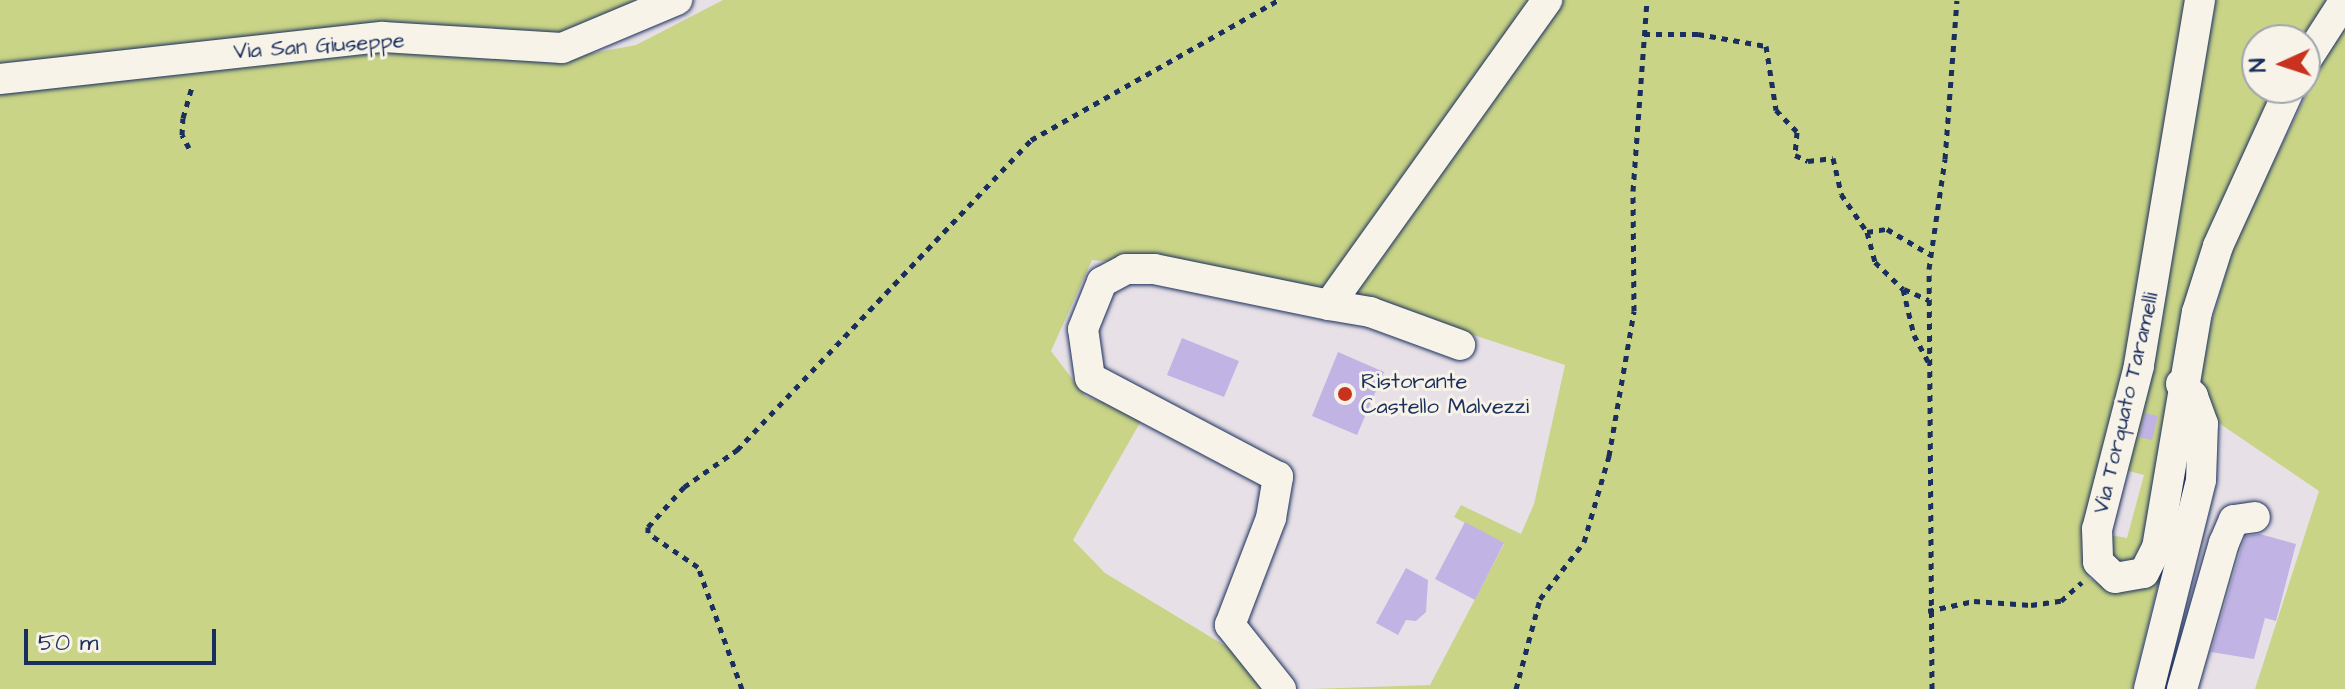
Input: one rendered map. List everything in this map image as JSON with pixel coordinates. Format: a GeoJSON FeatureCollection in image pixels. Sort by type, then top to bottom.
{"type":"FeatureCollection","features":[{"type":"Feature","properties":{"kind":"street","name":"Via San Giuseppe"},"geometry":{"type":"LineString","coordinates":[[0,79],[383,37],[562,48],[677,0]]}},
{"type":"Feature","properties":{"kind":"street"},"geometry":{"type":"LineString","coordinates":[[1329,305],[1547,0]]}},
{"type":"Feature","properties":{"kind":"street","name":"Via Torquato Taramelli"},"geometry":{"type":"LineString","coordinates":[[2098,562],[2097,529],[2139,366],[2200,0]]}},
{"type":"Feature","properties":{"kind":"street"},"geometry":{"type":"LineString","coordinates":[[2321,37],[2345,0]]}},
{"type":"Feature","properties":{"kind":"street"},"geometry":{"type":"LineString","coordinates":[[2098,562],[2115,578],[2144,573],[2157,548],[2181,384],[2218,246],[2283,104]]}},
{"type":"Feature","properties":{"kind":"street"},"geometry":{"type":"LineString","coordinates":[[1281,689],[1230,625],[1271,518],[1278,477],[1169,432],[1090,378],[1083,329],[1102,282],[1126,269],[1154,269],[1370,312],[1460,345]]}},
{"type":"Feature","properties":{"kind":"street"},"geometry":{"type":"LineString","coordinates":[[2149,689],[2201,480],[2203,424],[2193,396],[2181,384]]}},
{"type":"Feature","properties":{"kind":"street"},"geometry":{"type":"LineString","coordinates":[[2182,689],[2224,543],[2234,520],[2255,517]]}},
{"type":"Feature","properties":{"kind":"path"},"geometry":{"type":"LineString","coordinates":[[742,689],[698,567],[648,533],[648,527],[684,487],[737,450],[1031,140],[1278,0]]}},
{"type":"Feature","properties":{"kind":"path"},"geometry":{"type":"LineString","coordinates":[[1516,689],[1540,599],[1584,542],[1609,456],[1634,311],[1633,191],[1647,0]]}},
{"type":"Feature","properties":{"kind":"path"},"geometry":{"type":"LineString","coordinates":[[1932,689],[1928,611],[1929,300],[1931,255],[1948,130],[1957,0]]}},
{"type":"Feature","properties":{"kind":"path"},"geometry":{"type":"LineString","coordinates":[[1644,34],[1698,34],[1766,46],[1776,110],[1797,132],[1795,155],[1808,161],[1833,158],[1841,194],[1867,232],[1878,268],[1903,289],[1929,300]]}},
{"type":"Feature","properties":{"kind":"path"},"geometry":{"type":"LineString","coordinates":[[189,148],[182,135],[183,118],[194,80],[215,54]]}},
{"type":"Feature","properties":{"kind":"path"},"geometry":{"type":"LineString","coordinates":[[1867,232],[1895,232],[1931,255]]}},
{"type":"Feature","properties":{"kind":"path"},"geometry":{"type":"LineString","coordinates":[[1903,289],[1914,335],[1929,363]]}},
{"type":"Feature","properties":{"kind":"path"},"geometry":{"type":"LineString","coordinates":[[1928,611],[1974,601],[2031,605],[2061,601],[2098,562]]}},
{"type":"Feature","properties":{"kind":"green space"},"geometry":{"type":"Polygon","coordinates":[[[0,0],[644,0],[551,36],[0,68],[0,0]]]}},
{"type":"Feature","properties":{"kind":"green space"},"geometry":{"type":"Polygon","coordinates":[[[723,0],[2189,0],[2117,418],[2085,555],[2089,578],[2111,591],[2162,570],[2132,689],[1311,689],[1430,685],[1504,544],[1454,517],[1461,505],[1521,534],[1534,504],[1565,365],[1437,323],[1153,265],[1092,260],[1051,351],[1086,397],[1145,414],[1073,540],[1105,573],[1237,653],[1268,689],[0,689],[0,91],[300,53],[414,50],[561,59],[636,45],[723,0]]]}},
{"type":"Feature","properties":{"kind":"green space"},"geometry":{"type":"Polygon","coordinates":[[[2216,0],[2333,0],[2316,24],[2241,24],[2241,104],[2272,104],[2261,122],[2141,560],[2129,566],[2111,557],[2109,535],[2127,538],[2144,475],[2125,470],[2216,0]]]}},
{"type":"Feature","properties":{"kind":"green space"},"geometry":{"type":"Polygon","coordinates":[[[2345,16],[2345,689],[2255,689],[2319,491],[2213,419],[2194,380],[2237,236],[2302,104],[2321,104],[2321,65],[2345,16]]]}},
{"type":"Feature","properties":{"kind":"building"},"geometry":{"type":"Polygon","coordinates":[[[1182,338],[1239,361],[1224,397],[1167,375],[1182,338]]]}},
{"type":"Feature","properties":{"kind":"building"},"geometry":{"type":"Polygon","coordinates":[[[1338,352],[1384,372],[1357,435],[1312,416],[1338,352]]]}},
{"type":"Feature","properties":{"kind":"building"},"geometry":{"type":"Polygon","coordinates":[[[2145,413],[2158,416],[2152,440],[2139,437],[2145,413]]]}},
{"type":"Feature","properties":{"kind":"building"},"geometry":{"type":"Polygon","coordinates":[[[1465,522],[1504,543],[1475,600],[1435,579],[1465,522]]]}},
{"type":"Feature","properties":{"kind":"building"},"geometry":{"type":"Polygon","coordinates":[[[2260,534],[2296,544],[2276,621],[2265,618],[2254,659],[2211,652],[2246,536],[2260,534]]]}},
{"type":"Feature","properties":{"kind":"building"},"geometry":{"type":"Polygon","coordinates":[[[1406,568],[1428,580],[1426,612],[1416,621],[1406,620],[1398,635],[1376,623],[1406,568]]]}},
{"type":"Feature","properties":{"kind":"place","name":"Ristorante Castello Malvezzi"},"geometry":{"type":"Point","coordinates":[1345,394]}}]}
